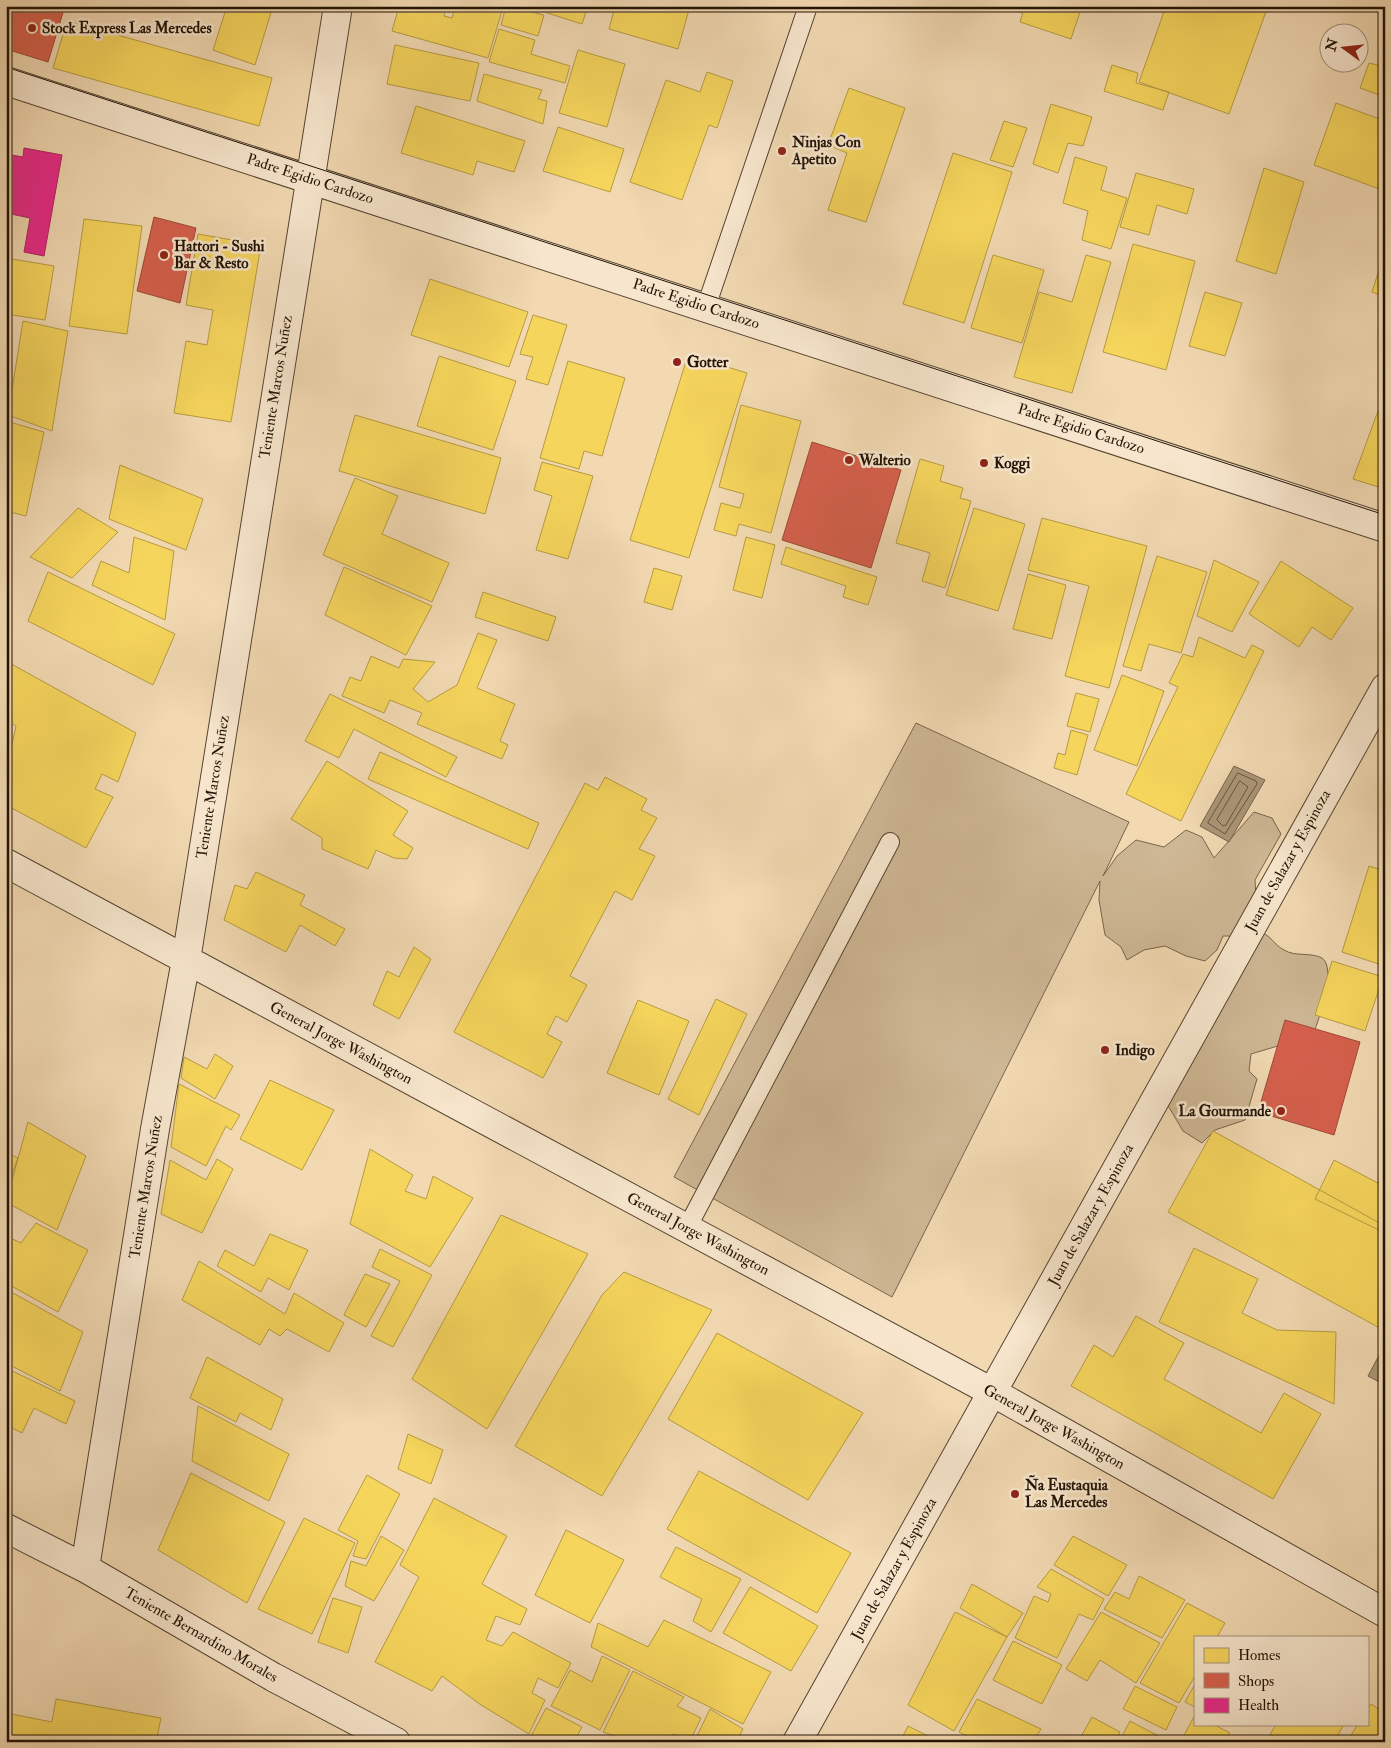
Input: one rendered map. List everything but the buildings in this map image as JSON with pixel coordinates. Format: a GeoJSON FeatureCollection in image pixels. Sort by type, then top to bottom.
{"type":"FeatureCollection","features":[{"type":"Feature","properties":{"kind":"street","name":"Teniente Marcos Nuñez"},"geometry":{"type":"LineString","coordinates":[[84,1568],[155,1129],[186,960],[338,6]]}},
{"type":"Feature","properties":{"kind":"street","name":"Padre Egidio Cardozo"},"geometry":{"type":"LineString","coordinates":[[6,81],[1385,528]]}},
{"type":"Feature","properties":{"kind":"street","name":"Juan de Salazar y Espinoza"},"geometry":{"type":"LineString","coordinates":[[797,1742],[1385,688]]}},
{"type":"Feature","properties":{"kind":"street","name":"General Jorge Washington"},"geometry":{"type":"LineString","coordinates":[[6,863],[992,1392],[1385,1613]]}},
{"type":"Feature","properties":{"kind":"street","name":"Teniente Bernardino Morales"},"geometry":{"type":"LineString","coordinates":[[6,1528],[84,1568],[273,1676],[396,1742]]}},
{"type":"Feature","properties":{"kind":"lane"},"geometry":{"type":"LineString","coordinates":[[706,308],[807,9]]}},
{"type":"Feature","properties":{"kind":"lane"},"geometry":{"type":"LineString","coordinates":[[687,1228],[890,842]]}},
{"type":"Feature","properties":{"kind":"shaded area"},"geometry":{"type":"Polygon","coordinates":[[[916,723],[1129,822],[1103,876],[1117,856],[1136,840],[1164,847],[1186,830],[1202,837],[1214,858],[1254,812],[1272,818],[1281,834],[1255,880],[1256,897],[1237,936],[1223,936],[1217,950],[1205,961],[1186,956],[1165,946],[1144,950],[1127,960],[1121,947],[1105,935],[1099,900],[1100,881],[892,1297],[674,1177],[916,723]]]}},
{"type":"Feature","properties":{"kind":"shaded area"},"geometry":{"type":"Polygon","coordinates":[[[1260,932],[1267,935],[1288,952],[1322,958],[1328,972],[1323,1006],[1314,1032],[1251,1054],[1249,1071],[1257,1079],[1245,1120],[1215,1130],[1202,1143],[1183,1131],[1160,1092],[1260,932]]]}},
{"type":"Feature","properties":{"kind":"water"},"geometry":{"type":"Polygon","coordinates":[[[1234,766],[1265,780],[1229,842],[1200,826],[1234,766]]]}},
{"type":"Feature","properties":{"kind":"water"},"geometry":{"type":"Polygon","coordinates":[[[1383,1348],[1385,1349],[1385,1385],[1368,1376],[1383,1348]]]}},
{"type":"Feature","properties":{"kind":"tram line"},"geometry":{"type":"LineString","coordinates":[[6,67],[1385,515]]}},
{"type":"Feature","properties":{"kind":"place","name":"Stock Express Las Mercedes"},"geometry":{"type":"Point","coordinates":[32,28]}},
{"type":"Feature","properties":{"kind":"place","name":"Ninjas Con Apetito"},"geometry":{"type":"Point","coordinates":[782,151]}},
{"type":"Feature","properties":{"kind":"place","name":"Hattori - Sushi Bar & Resto"},"geometry":{"type":"Point","coordinates":[164,255]}},
{"type":"Feature","properties":{"kind":"place","name":"Gotter"},"geometry":{"type":"Point","coordinates":[677,362]}},
{"type":"Feature","properties":{"kind":"place","name":"Walterio"},"geometry":{"type":"Point","coordinates":[849,460]}},
{"type":"Feature","properties":{"kind":"place","name":"Koggi"},"geometry":{"type":"Point","coordinates":[984,463]}},
{"type":"Feature","properties":{"kind":"place","name":"Indigo"},"geometry":{"type":"Point","coordinates":[1105,1050]}},
{"type":"Feature","properties":{"kind":"place","name":"La Gourmande"},"geometry":{"type":"Point","coordinates":[1281,1111]}},
{"type":"Feature","properties":{"kind":"place","name":"Ña Eustaquia Las Mercedes"},"geometry":{"type":"Point","coordinates":[1015,1494]}}]}
